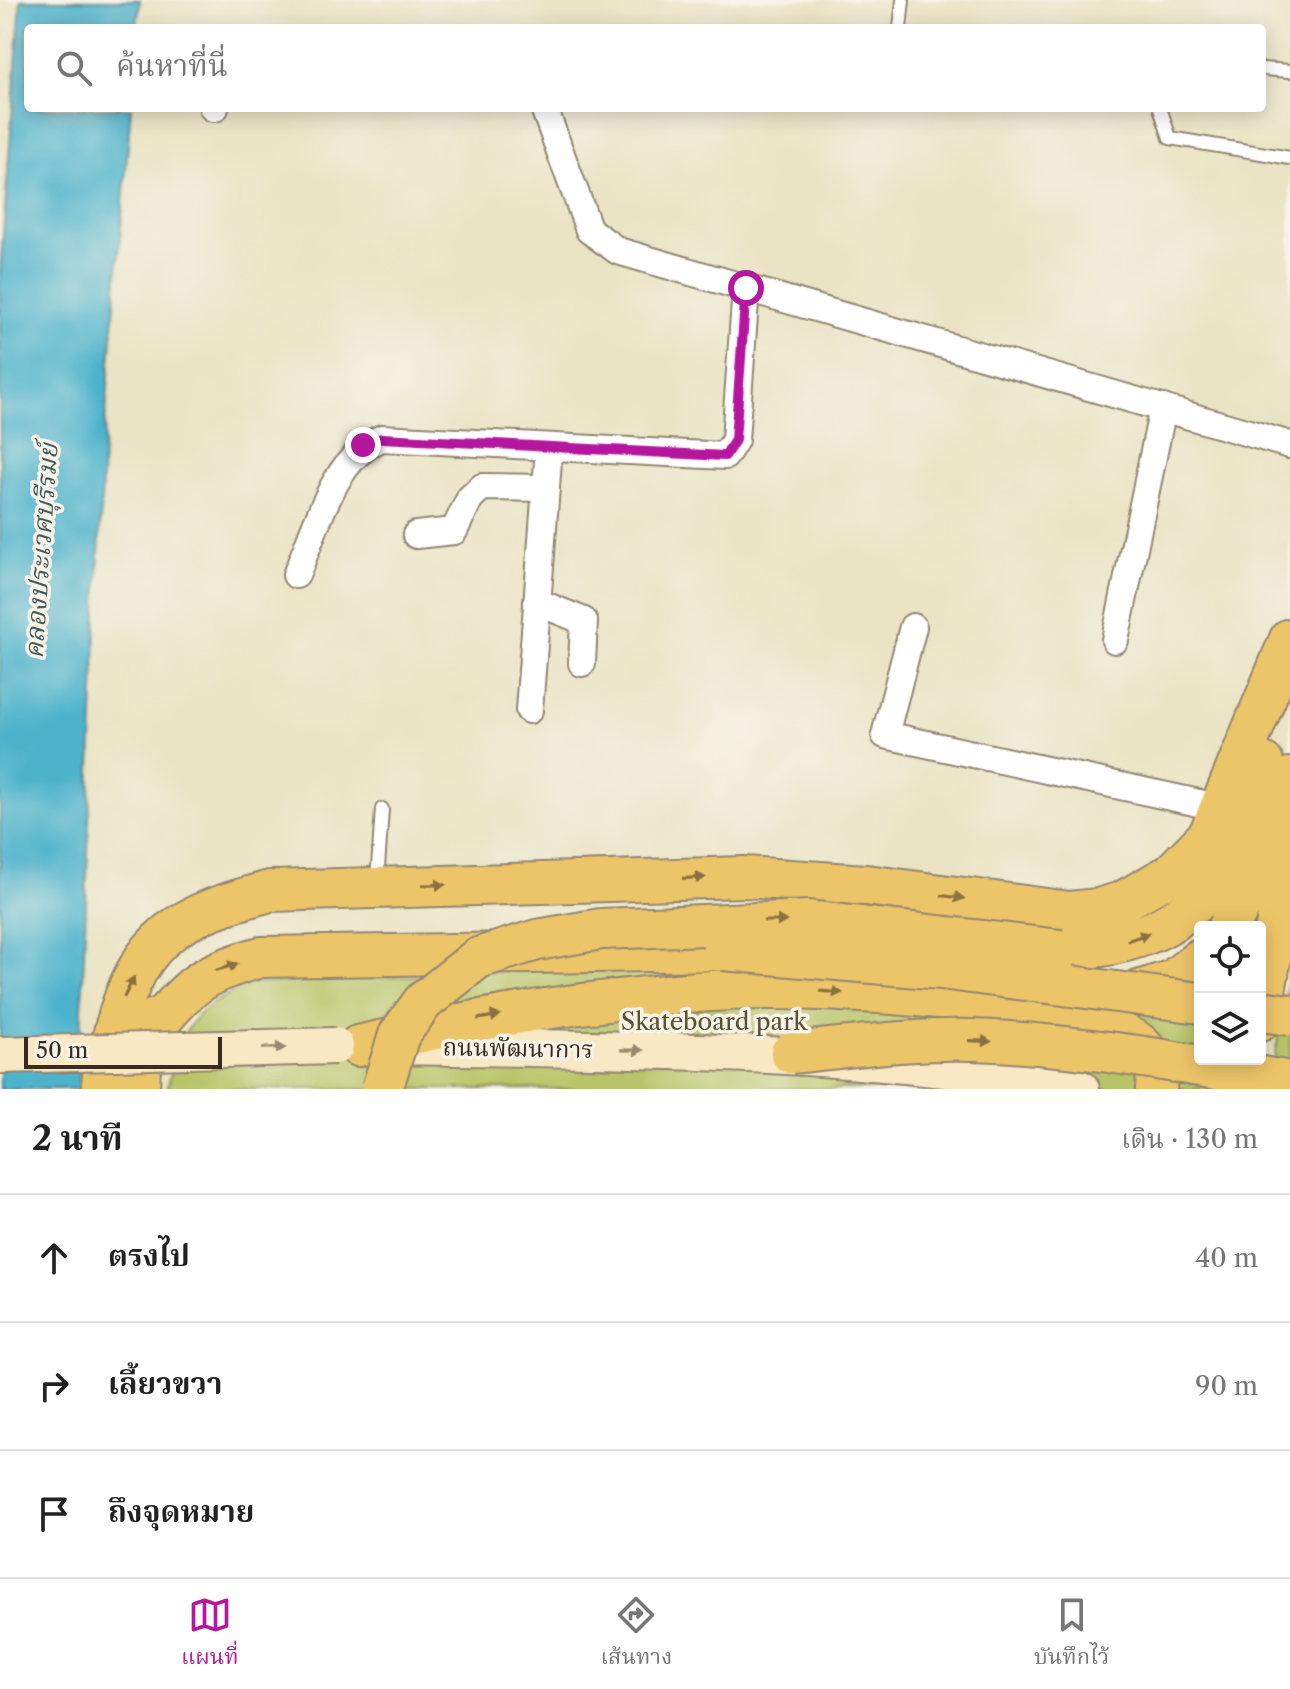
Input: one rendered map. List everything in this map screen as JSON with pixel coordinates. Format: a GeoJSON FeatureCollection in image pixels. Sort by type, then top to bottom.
{"type":"FeatureCollection","features":[{"type":"Feature","properties":{"kind":"main road"},"geometry":{"type":"LineString","coordinates":[[102,1089],[125,989],[147,956],[175,926],[206,909],[270,891],[744,877],[866,885],[1069,912],[1122,902],[1171,874],[1209,835],[1290,639]]}},
{"type":"Feature","properties":{"kind":"main road"},"geometry":{"type":"LineString","coordinates":[[382,1089],[399,1035],[431,994],[478,958],[537,940],[601,929],[736,921],[809,921],[1061,950],[1099,948],[1135,940],[1186,913],[1231,857],[1247,822],[1290,663]]}},
{"type":"Feature","properties":{"kind":"main road"},"geometry":{"type":"LineString","coordinates":[[1231,921],[1265,862],[1290,778]]}},
{"type":"Feature","properties":{"kind":"main road"},"geometry":{"type":"LineString","coordinates":[[1265,993],[1290,846]]}},
{"type":"Feature","properties":{"kind":"main road"},"geometry":{"type":"LineString","coordinates":[[139,1089],[148,1034],[181,959],[196,935],[222,914],[270,891]]}},
{"type":"Feature","properties":{"kind":"main road"},"geometry":{"type":"LineString","coordinates":[[148,1034],[197,980],[216,969],[261,957],[723,950],[941,969],[1194,1002]]}},
{"type":"Feature","properties":{"kind":"main road"},"geometry":{"type":"LineString","coordinates":[[1037,1010],[1121,997],[1173,980],[1194,964]]}},
{"type":"Feature","properties":{"kind":"main road"},"geometry":{"type":"LineString","coordinates":[[346,1046],[524,1011],[777,989],[937,999],[1037,1010],[1108,1028],[1140,1044],[1154,1063],[1156,1089]]}},
{"type":"Feature","properties":{"kind":"main road"},"geometry":{"type":"LineString","coordinates":[[1266,1012],[1290,1015]]}},
{"type":"Feature","properties":{"kind":"main road"},"geometry":{"type":"LineString","coordinates":[[791,1053],[887,1043],[971,1040],[1052,1044],[1290,1082]]}},
{"type":"Feature","properties":{"kind":"main road","name":"ถนนพัฒนาการ"},"geometry":{"type":"LineString","coordinates":[[0,1055],[346,1046],[745,1051],[938,1066],[1081,1089]]}},
{"type":"Feature","properties":{"kind":"main road"},"geometry":{"type":"LineString","coordinates":[[1248,1089],[1252,1065]]}},
{"type":"Feature","properties":{"kind":"street"},"geometry":{"type":"LineString","coordinates":[[545,112],[589,230],[618,251],[1290,445]]}},
{"type":"Feature","properties":{"kind":"street"},"geometry":{"type":"LineString","coordinates":[[296,575],[345,467],[363,445],[382,438],[725,456],[735,440],[746,288]]}},
{"type":"Feature","properties":{"kind":"street"},"geometry":{"type":"LineString","coordinates":[[1115,640],[1163,408]]}},
{"type":"Feature","properties":{"kind":"street"},"geometry":{"type":"LineString","coordinates":[[529,710],[549,448]]}},
{"type":"Feature","properties":{"kind":"street"},"geometry":{"type":"LineString","coordinates":[[416,535],[454,531],[470,498],[482,487],[546,488]]}},
{"type":"Feature","properties":{"kind":"street"},"geometry":{"type":"LineString","coordinates":[[537,602],[584,621],[582,663]]}},
{"type":"Feature","properties":{"kind":"street"},"geometry":{"type":"LineString","coordinates":[[913,627],[885,735],[1222,808]]}},
{"type":"Feature","properties":{"kind":"lane"},"geometry":{"type":"LineString","coordinates":[[900,24],[903,0]]}},
{"type":"Feature","properties":{"kind":"lane"},"geometry":{"type":"LineString","coordinates":[[1266,69],[1290,71]]}},
{"type":"Feature","properties":{"kind":"lane"},"geometry":{"type":"LineString","coordinates":[[1161,112],[1170,138],[1290,158]]}},
{"type":"Feature","properties":{"kind":"lane"},"geometry":{"type":"LineString","coordinates":[[377,886],[382,809]]}},
{"type":"Feature","properties":{"kind":"green space","name":"Skateboard park"},"geometry":{"type":"Polygon","coordinates":[[[723,950],[1194,975],[1194,1065],[1204,1065],[1221,1089],[167,1089],[178,1050],[191,1024],[212,1004],[248,984],[508,971],[723,950]]]}},
{"type":"Feature","properties":{"kind":"green space"},"geometry":{"type":"Polygon","coordinates":[[[1290,969],[1290,1054],[1284,1089],[1269,1089],[1290,969]]]}},
{"type":"Feature","properties":{"kind":"water","name":"คลองประเวศบุรีรมย์"},"geometry":{"type":"Polygon","coordinates":[[[21,0],[140,0],[137,24],[24,24],[24,112],[131,112],[103,449],[79,1089],[0,1089],[0,274],[21,0]]]}},
{"type":"Feature","properties":{"kind":"route"},"geometry":{"type":"LineString","coordinates":[[363,445],[382,438],[725,456],[735,440],[746,288]]}}]}
